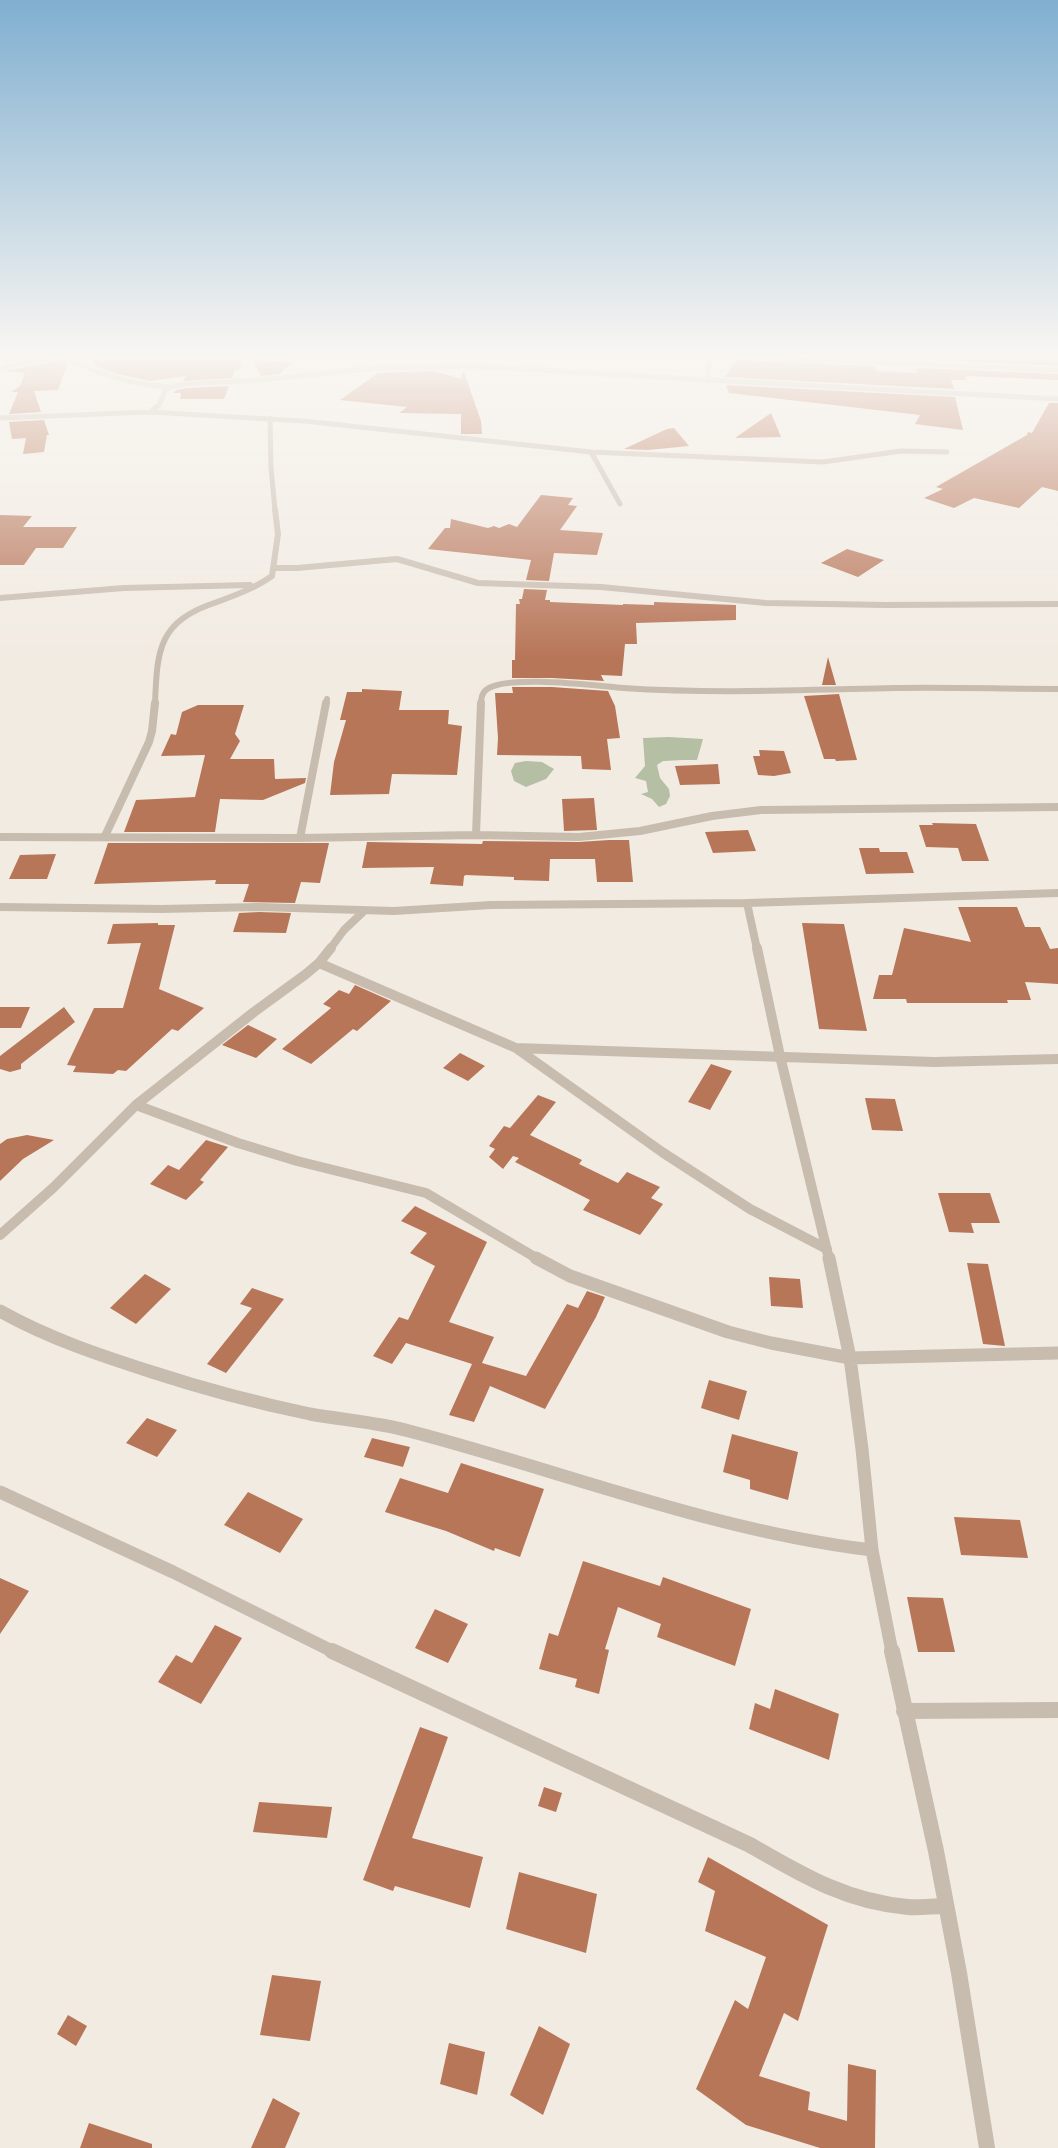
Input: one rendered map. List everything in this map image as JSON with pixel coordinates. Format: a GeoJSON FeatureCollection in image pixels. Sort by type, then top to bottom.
{"type":"FeatureCollection","features":[{"type":"Feature","properties":{"kind":"street"},"geometry":{"type":"LineString","coordinates":[[105,836],[142,758],[152,731],[156,677],[162,639],[177,621],[206,605],[258,585],[272,576],[278,534],[271,457]]}},
{"type":"Feature","properties":{"kind":"street"},"geometry":{"type":"LineString","coordinates":[[595,457],[620,504]]}},
{"type":"Feature","properties":{"kind":"street"},"geometry":{"type":"LineString","coordinates":[[713,457],[823,462],[836,462],[864,457]]}},
{"type":"Feature","properties":{"kind":"street"},"geometry":{"type":"LineString","coordinates":[[274,568],[297,568],[397,559],[411,562],[463,580],[478,583],[601,587],[766,603],[886,605],[1058,604]]}},
{"type":"Feature","properties":{"kind":"street"},"geometry":{"type":"LineString","coordinates":[[0,598],[124,588],[258,585]]}},
{"type":"Feature","properties":{"kind":"street"},"geometry":{"type":"LineString","coordinates":[[476,835],[481,698],[486,690],[496,686],[541,682],[644,688],[764,692],[896,688],[1058,689]]}},
{"type":"Feature","properties":{"kind":"street"},"geometry":{"type":"LineString","coordinates":[[300,838],[327,699]]}},
{"type":"Feature","properties":{"kind":"street"},"geometry":{"type":"LineString","coordinates":[[0,837],[105,836],[300,838],[476,835],[579,837],[647,830],[712,816],[761,810],[1058,807]]}},
{"type":"Feature","properties":{"kind":"street"},"geometry":{"type":"LineString","coordinates":[[0,907],[161,909],[259,906],[362,912],[394,912],[490,905],[747,903],[1058,893]]}},
{"type":"Feature","properties":{"kind":"street"},"geometry":{"type":"LineString","coordinates":[[747,903],[780,1056],[827,1249],[850,1358],[862,1449],[872,1550],[904,1711],[936,1851],[945,1906],[961,1980],[987,2148]]}},
{"type":"Feature","properties":{"kind":"street"},"geometry":{"type":"LineString","coordinates":[[0,1235],[54,1187],[136,1105],[319,963],[344,930],[362,912]]}},
{"type":"Feature","properties":{"kind":"street"},"geometry":{"type":"LineString","coordinates":[[319,963],[516,1048],[662,1152],[744,1205],[827,1249]]}},
{"type":"Feature","properties":{"kind":"street"},"geometry":{"type":"LineString","coordinates":[[516,1048],[934,1062],[1058,1059]]}},
{"type":"Feature","properties":{"kind":"street"},"geometry":{"type":"LineString","coordinates":[[136,1105],[245,1145],[297,1161],[426,1193],[512,1245],[570,1276],[728,1332],[771,1343],[850,1358],[1058,1354]]}},
{"type":"Feature","properties":{"kind":"street"},"geometry":{"type":"LineString","coordinates":[[0,1311],[31,1328],[98,1354],[209,1390],[305,1413],[407,1430],[749,1529],[822,1544],[872,1550]]}},
{"type":"Feature","properties":{"kind":"street"},"geometry":{"type":"LineString","coordinates":[[0,1492],[172,1572],[384,1676],[750,1845],[810,1880],[846,1895],[879,1902],[909,1907],[945,1906]]}},
{"type":"Feature","properties":{"kind":"street"},"geometry":{"type":"LineString","coordinates":[[904,1711],[1058,1710]]}},
{"type":"Feature","properties":{"kind":"green space"},"geometry":{"type":"Polygon","coordinates":[[[669,737],[703,739],[697,760],[664,760],[683,761],[663,761],[657,765],[660,778],[669,789],[670,796],[666,804],[659,807],[652,799],[641,794],[648,792],[646,781],[635,778],[645,766],[643,738],[669,737]]]}},
{"type":"Feature","properties":{"kind":"green space"},"geometry":{"type":"Polygon","coordinates":[[[526,761],[542,762],[554,769],[546,779],[526,787],[514,781],[511,771],[515,763],[526,761]]]}},
{"type":"Feature","properties":{"kind":"building"},"geometry":{"type":"Polygon","coordinates":[[[988,457],[1058,457],[1058,491],[1042,487],[1019,508],[974,498],[954,508],[924,498],[943,489],[936,487],[988,457]]]}},
{"type":"Feature","properties":{"kind":"building"},"geometry":{"type":"Polygon","coordinates":[[[541,495],[573,498],[568,505],[577,506],[560,530],[603,533],[597,555],[554,553],[549,581],[526,580],[531,560],[428,549],[445,528],[450,528],[451,519],[488,528],[494,526],[499,528],[509,524],[517,527],[541,495]]]}},
{"type":"Feature","properties":{"kind":"building"},"geometry":{"type":"Polygon","coordinates":[[[0,515],[32,516],[23,527],[77,527],[63,548],[36,548],[24,565],[0,565],[0,515]]]}},
{"type":"Feature","properties":{"kind":"building"},"geometry":{"type":"Polygon","coordinates":[[[847,549],[884,560],[858,577],[821,563],[847,549]]]}},
{"type":"Feature","properties":{"kind":"building"},"geometry":{"type":"Polygon","coordinates":[[[524,589],[547,590],[545,600],[550,600],[550,602],[623,605],[654,605],[654,602],[736,605],[736,620],[636,623],[637,644],[625,644],[622,676],[601,675],[604,681],[552,678],[512,678],[512,660],[515,660],[516,604],[520,604],[519,599],[522,599],[524,589]]]}},
{"type":"Feature","properties":{"kind":"building"},"geometry":{"type":"Polygon","coordinates":[[[828,657],[836,685],[822,685],[828,657]]]}},
{"type":"Feature","properties":{"kind":"building"},"geometry":{"type":"Polygon","coordinates":[[[512,687],[552,687],[608,691],[615,706],[620,738],[607,739],[611,770],[582,769],[581,756],[497,755],[498,738],[495,693],[513,693],[512,687]]]}},
{"type":"Feature","properties":{"kind":"building"},"geometry":{"type":"Polygon","coordinates":[[[362,689],[402,691],[399,710],[449,710],[448,724],[462,726],[457,775],[392,774],[389,794],[330,795],[334,762],[346,720],[340,720],[347,692],[362,692],[362,689]]]}},
{"type":"Feature","properties":{"kind":"building"},"geometry":{"type":"Polygon","coordinates":[[[839,694],[857,760],[836,761],[835,759],[824,759],[804,696],[839,694]]]}},
{"type":"Feature","properties":{"kind":"building"},"geometry":{"type":"Polygon","coordinates":[[[198,705],[244,705],[235,734],[240,741],[230,759],[274,759],[275,779],[306,778],[305,783],[263,800],[220,799],[215,832],[124,832],[136,800],[195,797],[205,755],[161,756],[171,734],[176,735],[182,712],[198,705]]]}},
{"type":"Feature","properties":{"kind":"building"},"geometry":{"type":"Polygon","coordinates":[[[759,750],[784,751],[791,773],[774,776],[758,775],[753,756],[760,756],[759,750]]]}},
{"type":"Feature","properties":{"kind":"building"},"geometry":{"type":"Polygon","coordinates":[[[718,764],[720,784],[680,785],[675,766],[718,764]]]}},
{"type":"Feature","properties":{"kind":"building"},"geometry":{"type":"Polygon","coordinates":[[[594,798],[597,830],[564,831],[562,799],[594,798]]]}},
{"type":"Feature","properties":{"kind":"building"},"geometry":{"type":"Polygon","coordinates":[[[932,823],[976,824],[989,861],[962,861],[958,848],[926,847],[919,825],[933,825],[932,823]]]}},
{"type":"Feature","properties":{"kind":"building"},"geometry":{"type":"Polygon","coordinates":[[[748,830],[756,851],[713,853],[705,832],[748,830]]]}},
{"type":"Feature","properties":{"kind":"building"},"geometry":{"type":"Polygon","coordinates":[[[629,840],[633,882],[597,882],[595,859],[550,859],[549,881],[514,880],[514,877],[466,875],[464,876],[463,886],[430,884],[434,867],[362,868],[367,842],[482,844],[483,841],[579,842],[629,840]]]}},
{"type":"Feature","properties":{"kind":"building"},"geometry":{"type":"Polygon","coordinates":[[[108,843],[329,843],[320,883],[301,882],[295,903],[243,902],[249,884],[215,884],[216,880],[94,884],[108,843]]]}},
{"type":"Feature","properties":{"kind":"building"},"geometry":{"type":"Polygon","coordinates":[[[859,848],[879,848],[880,852],[907,852],[914,873],[866,874],[859,848]]]}},
{"type":"Feature","properties":{"kind":"building"},"geometry":{"type":"Polygon","coordinates":[[[56,854],[47,879],[9,879],[20,855],[56,854]]]}},
{"type":"Feature","properties":{"kind":"building"},"geometry":{"type":"Polygon","coordinates":[[[958,907],[1017,907],[1025,927],[1040,927],[1050,949],[1058,948],[1058,984],[1025,982],[1031,1000],[1007,1000],[1008,1003],[907,1003],[906,999],[873,999],[879,975],[892,975],[904,928],[971,942],[958,907]]]}},
{"type":"Feature","properties":{"kind":"building"},"geometry":{"type":"Polygon","coordinates":[[[239,913],[291,913],[286,933],[233,932],[239,913]]]}},
{"type":"Feature","properties":{"kind":"building"},"geometry":{"type":"Polygon","coordinates":[[[158,923],[158,925],[175,925],[159,989],[204,1008],[178,1031],[172,1029],[126,1071],[118,1070],[113,1074],[73,1072],[76,1066],[67,1065],[94,1008],[123,1008],[141,943],[107,944],[113,924],[158,923]]]}},
{"type":"Feature","properties":{"kind":"building"},"geometry":{"type":"Polygon","coordinates":[[[802,923],[844,924],[867,1031],[819,1029],[802,923]]]}},
{"type":"Feature","properties":{"kind":"building"},"geometry":{"type":"Polygon","coordinates":[[[355,985],[391,1001],[357,1031],[353,1029],[311,1064],[282,1049],[331,1008],[323,1004],[339,990],[349,994],[355,985]]]}},
{"type":"Feature","properties":{"kind":"building"},"geometry":{"type":"Polygon","coordinates":[[[0,1007],[30,1007],[21,1028],[0,1028],[0,1007]]]}},
{"type":"Feature","properties":{"kind":"building"},"geometry":{"type":"Polygon","coordinates":[[[64,1007],[75,1022],[21,1064],[21,1069],[10,1072],[0,1069],[0,1056],[64,1007]]]}},
{"type":"Feature","properties":{"kind":"building"},"geometry":{"type":"Polygon","coordinates":[[[248,1025],[277,1039],[256,1058],[222,1045],[248,1025]]]}},
{"type":"Feature","properties":{"kind":"building"},"geometry":{"type":"Polygon","coordinates":[[[460,1053],[485,1066],[468,1081],[443,1068],[460,1053]]]}},
{"type":"Feature","properties":{"kind":"building"},"geometry":{"type":"Polygon","coordinates":[[[711,1064],[732,1071],[710,1110],[688,1102],[711,1064]]]}},
{"type":"Feature","properties":{"kind":"building"},"geometry":{"type":"Polygon","coordinates":[[[538,1095],[556,1102],[530,1135],[582,1160],[579,1164],[618,1183],[627,1172],[660,1187],[651,1198],[663,1204],[640,1235],[583,1210],[590,1200],[515,1162],[519,1158],[513,1156],[503,1169],[489,1157],[495,1149],[489,1146],[504,1126],[510,1128],[538,1095]]]}},
{"type":"Feature","properties":{"kind":"building"},"geometry":{"type":"Polygon","coordinates":[[[865,1098],[895,1099],[903,1131],[872,1130],[865,1098]]]}},
{"type":"Feature","properties":{"kind":"building"},"geometry":{"type":"Polygon","coordinates":[[[27,1135],[54,1140],[23,1159],[0,1181],[0,1144],[7,1139],[27,1135]]]}},
{"type":"Feature","properties":{"kind":"building"},"geometry":{"type":"Polygon","coordinates":[[[206,1140],[228,1147],[200,1180],[204,1182],[186,1200],[150,1184],[168,1165],[179,1170],[206,1140]]]}},
{"type":"Feature","properties":{"kind":"building"},"geometry":{"type":"Polygon","coordinates":[[[938,1193],[990,1193],[1000,1223],[971,1223],[974,1233],[949,1232],[938,1193]]]}},
{"type":"Feature","properties":{"kind":"building"},"geometry":{"type":"Polygon","coordinates":[[[415,1206],[487,1242],[449,1322],[494,1337],[482,1363],[526,1376],[567,1304],[578,1308],[587,1291],[605,1297],[596,1317],[545,1409],[490,1386],[474,1422],[449,1415],[472,1364],[406,1343],[392,1364],[373,1356],[399,1317],[408,1320],[435,1266],[410,1253],[427,1233],[401,1221],[415,1206]]]}},
{"type":"Feature","properties":{"kind":"building"},"geometry":{"type":"Polygon","coordinates":[[[967,1263],[988,1264],[1005,1346],[983,1344],[967,1263]]]}},
{"type":"Feature","properties":{"kind":"building"},"geometry":{"type":"Polygon","coordinates":[[[145,1274],[171,1289],[136,1324],[110,1308],[145,1274]]]}},
{"type":"Feature","properties":{"kind":"building"},"geometry":{"type":"Polygon","coordinates":[[[769,1277],[800,1279],[803,1308],[771,1306],[769,1277]]]}},
{"type":"Feature","properties":{"kind":"building"},"geometry":{"type":"Polygon","coordinates":[[[252,1288],[284,1299],[226,1373],[207,1364],[252,1308],[240,1304],[252,1288]]]}},
{"type":"Feature","properties":{"kind":"building"},"geometry":{"type":"Polygon","coordinates":[[[709,1380],[747,1391],[739,1420],[701,1408],[709,1380]]]}},
{"type":"Feature","properties":{"kind":"building"},"geometry":{"type":"Polygon","coordinates":[[[147,1418],[177,1430],[157,1457],[126,1443],[147,1418]]]}},
{"type":"Feature","properties":{"kind":"building"},"geometry":{"type":"Polygon","coordinates":[[[732,1434],[798,1452],[788,1500],[750,1489],[750,1480],[723,1472],[732,1434]]]}},
{"type":"Feature","properties":{"kind":"building"},"geometry":{"type":"Polygon","coordinates":[[[372,1438],[410,1447],[403,1467],[364,1457],[372,1438]]]}},
{"type":"Feature","properties":{"kind":"building"},"geometry":{"type":"Polygon","coordinates":[[[461,1463],[544,1489],[520,1557],[495,1548],[494,1551],[446,1531],[385,1512],[400,1478],[448,1493],[461,1463]]]}},
{"type":"Feature","properties":{"kind":"building"},"geometry":{"type":"Polygon","coordinates":[[[248,1492],[303,1519],[280,1553],[224,1525],[248,1492]]]}},
{"type":"Feature","properties":{"kind":"building"},"geometry":{"type":"Polygon","coordinates":[[[954,1517],[1020,1520],[1028,1558],[961,1555],[954,1517]]]}},
{"type":"Feature","properties":{"kind":"building"},"geometry":{"type":"Polygon","coordinates":[[[583,1561],[660,1586],[663,1577],[751,1609],[735,1666],[657,1637],[661,1624],[618,1607],[605,1649],[609,1650],[599,1694],[575,1687],[577,1679],[539,1669],[549,1633],[558,1636],[583,1561]]]}},
{"type":"Feature","properties":{"kind":"building"},"geometry":{"type":"Polygon","coordinates":[[[0,1578],[29,1591],[0,1634],[0,1578]]]}},
{"type":"Feature","properties":{"kind":"building"},"geometry":{"type":"Polygon","coordinates":[[[907,1597],[943,1598],[955,1652],[918,1652],[907,1597]]]}},
{"type":"Feature","properties":{"kind":"building"},"geometry":{"type":"Polygon","coordinates":[[[435,1609],[468,1624],[448,1663],[415,1648],[435,1609]]]}},
{"type":"Feature","properties":{"kind":"building"},"geometry":{"type":"Polygon","coordinates":[[[215,1625],[242,1638],[201,1704],[158,1682],[176,1655],[192,1663],[215,1625]]]}},
{"type":"Feature","properties":{"kind":"building"},"geometry":{"type":"Polygon","coordinates":[[[775,1689],[839,1714],[829,1760],[749,1729],[755,1703],[770,1709],[775,1689]]]}},
{"type":"Feature","properties":{"kind":"building"},"geometry":{"type":"Polygon","coordinates":[[[420,1727],[448,1737],[412,1838],[483,1857],[470,1908],[395,1886],[393,1891],[363,1880],[420,1727]]]}},
{"type":"Feature","properties":{"kind":"building"},"geometry":{"type":"Polygon","coordinates":[[[544,1787],[562,1793],[556,1812],[538,1806],[544,1787]]]}},
{"type":"Feature","properties":{"kind":"building"},"geometry":{"type":"Polygon","coordinates":[[[259,1802],[332,1807],[327,1838],[253,1832],[259,1802]]]}},
{"type":"Feature","properties":{"kind":"building"},"geometry":{"type":"Polygon","coordinates":[[[708,1857],[828,1925],[798,2021],[784,2013],[759,2076],[810,2092],[808,2110],[847,2121],[848,2064],[876,2070],[875,2148],[820,2148],[746,2125],[696,2089],[735,2000],[748,2009],[766,1957],[705,1931],[715,1891],[698,1882],[708,1857]]]}},
{"type":"Feature","properties":{"kind":"building"},"geometry":{"type":"Polygon","coordinates":[[[519,1872],[597,1894],[586,1953],[506,1929],[519,1872]]]}},
{"type":"Feature","properties":{"kind":"building"},"geometry":{"type":"Polygon","coordinates":[[[272,1975],[321,1981],[310,2041],[260,2035],[272,1975]]]}},
{"type":"Feature","properties":{"kind":"building"},"geometry":{"type":"Polygon","coordinates":[[[68,2015],[87,2026],[76,2046],[57,2034],[68,2015]]]}},
{"type":"Feature","properties":{"kind":"building"},"geometry":{"type":"Polygon","coordinates":[[[539,2026],[570,2044],[543,2115],[510,2095],[539,2026]]]}},
{"type":"Feature","properties":{"kind":"building"},"geometry":{"type":"Polygon","coordinates":[[[449,2043],[485,2052],[477,2095],[440,2084],[449,2043]]]}},
{"type":"Feature","properties":{"kind":"building"},"geometry":{"type":"Polygon","coordinates":[[[273,2098],[300,2113],[285,2148],[251,2148],[273,2098]]]}},
{"type":"Feature","properties":{"kind":"building"},"geometry":{"type":"Polygon","coordinates":[[[89,2123],[152,2144],[152,2148],[80,2148],[89,2123]]]}}]}
